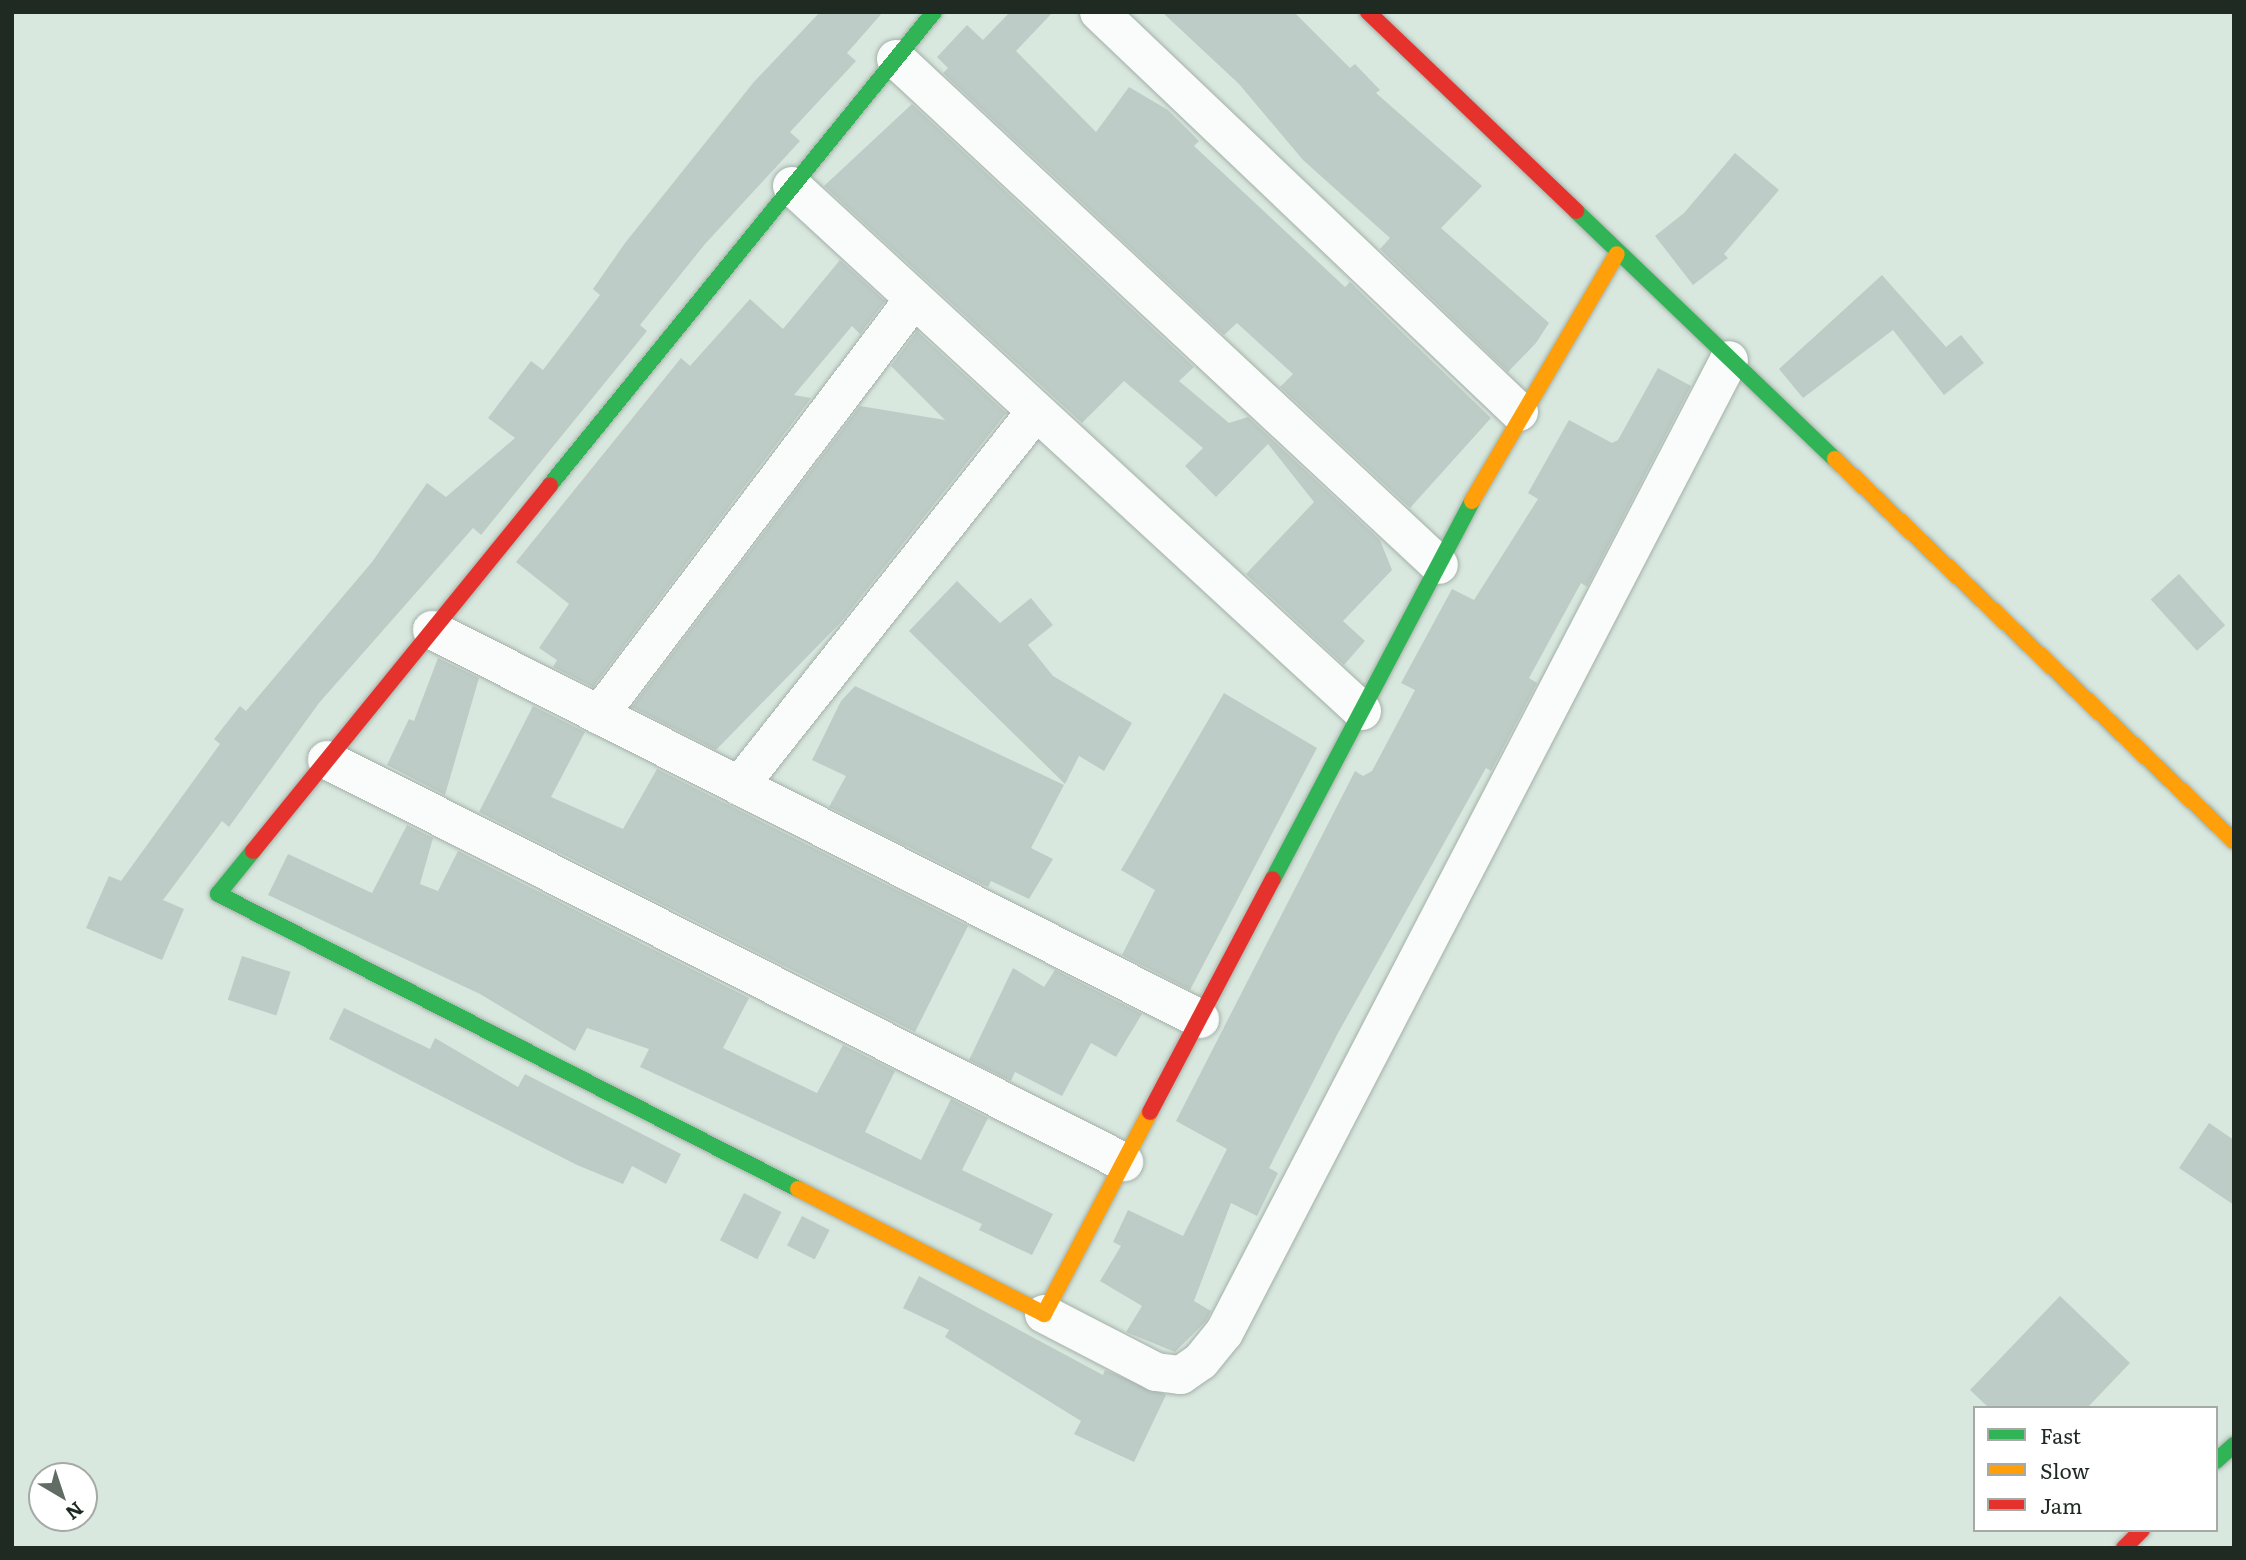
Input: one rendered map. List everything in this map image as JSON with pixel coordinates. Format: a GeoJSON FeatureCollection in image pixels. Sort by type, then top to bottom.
{"type":"FeatureCollection","features":[{"type":"Feature","properties":{"kind":"street"},"geometry":{"type":"LineString","coordinates":[[934,12],[218,894],[1156,1372],[1181,1375],[1224,1333],[1729,360]]}},
{"type":"Feature","properties":{"kind":"street"},"geometry":{"type":"LineString","coordinates":[[1098,12],[1520,412]]}},
{"type":"Feature","properties":{"kind":"street"},"geometry":{"type":"LineString","coordinates":[[1368,12],[1617,254],[2234,841]]}},
{"type":"Feature","properties":{"kind":"street"},"geometry":{"type":"LineString","coordinates":[[896,59],[1439,565]]}},
{"type":"Feature","properties":{"kind":"street"},"geometry":{"type":"LineString","coordinates":[[792,186],[1362,711]]}},
{"type":"Feature","properties":{"kind":"street"},"geometry":{"type":"LineString","coordinates":[[1044,1314],[1520,412],[1617,254]]}},
{"type":"Feature","properties":{"kind":"street"},"geometry":{"type":"LineString","coordinates":[[599,715],[914,299]]}},
{"type":"Feature","properties":{"kind":"street"},"geometry":{"type":"LineString","coordinates":[[739,786],[1036,411]]}},
{"type":"Feature","properties":{"kind":"street"},"geometry":{"type":"LineString","coordinates":[[432,630],[1199,1019]]}},
{"type":"Feature","properties":{"kind":"street"},"geometry":{"type":"LineString","coordinates":[[327,760],[1124,1163]]}},
{"type":"Feature","properties":{"kind":"street"},"geometry":{"type":"LineString","coordinates":[[2218,1459],[2234,1445]]}},
{"type":"Feature","properties":{"kind":"street"},"geometry":{"type":"LineString","coordinates":[[2124,1548],[2140,1532]]}},
{"type":"Feature","properties":{"kind":"building"},"geometry":{"type":"Polygon","coordinates":[[[820,12],[883,12],[847,53],[856,61],[790,132],[800,141],[705,244],[640,325],[647,331],[481,535],[473,528],[319,703],[229,827],[222,821],[163,900],[184,909],[162,960],[86,928],[109,876],[121,881],[220,744],[214,739],[240,706],[246,711],[372,562],[427,483],[446,497],[515,438],[488,418],[531,361],[543,370],[600,295],[593,289],[625,243],[753,83],[820,12]]]}},
{"type":"Feature","properties":{"kind":"building"},"geometry":{"type":"Polygon","coordinates":[[[1010,12],[1053,12],[1016,51],[1096,132],[1129,87],[1168,110],[1199,141],[1194,146],[1345,287],[1350,282],[1491,418],[1410,508],[1280,387],[1293,374],[1237,323],[1224,335],[943,73],[948,68],[937,57],[967,25],[983,40],[1010,12]]]}},
{"type":"Feature","properties":{"kind":"building"},"geometry":{"type":"Polygon","coordinates":[[[1162,12],[1294,12],[1350,68],[1355,64],[1380,90],[1376,93],[1482,186],[1441,228],[1549,323],[1536,343],[1508,372],[1380,249],[1390,238],[1303,160],[1239,84],[1162,12]]]}},
{"type":"Feature","properties":{"kind":"building"},"geometry":{"type":"Polygon","coordinates":[[[912,104],[1194,367],[1179,381],[1229,423],[1248,417],[1380,540],[1392,570],[1343,621],[1365,641],[1344,665],[1246,574],[1314,502],[1268,444],[1216,497],[1185,466],[1203,448],[1124,381],[1082,423],[824,186],[912,104]]]}},
{"type":"Feature","properties":{"kind":"building"},"geometry":{"type":"Polygon","coordinates":[[[1735,153],[1779,190],[1724,254],[1728,258],[1693,285],[1655,236],[1684,213],[1735,153]]]}},
{"type":"Feature","properties":{"kind":"building"},"geometry":{"type":"Polygon","coordinates":[[[840,260],[885,301],[860,334],[852,326],[794,395],[811,398],[593,687],[553,667],[557,660],[539,648],[569,604],[516,562],[681,358],[690,366],[750,299],[783,329],[840,260]]]}},
{"type":"Feature","properties":{"kind":"building"},"geometry":{"type":"Polygon","coordinates":[[[1882,275],[1946,347],[1961,335],[1984,363],[1944,395],[1893,330],[1803,398],[1779,369],[1882,275]]]}},
{"type":"Feature","properties":{"kind":"building"},"geometry":{"type":"Polygon","coordinates":[[[917,331],[1006,413],[840,623],[716,750],[632,707],[860,406],[945,420],[891,366],[917,331]]]}},
{"type":"Feature","properties":{"kind":"building"},"geometry":{"type":"Polygon","coordinates":[[[1658,368],[1691,386],[1587,587],[1581,583],[1529,678],[1537,683],[1491,771],[1486,768],[1338,1033],[1269,1168],[1278,1173],[1257,1216],[1231,1203],[1194,1301],[1211,1311],[1206,1321],[1175,1352],[1126,1332],[1142,1306],[1100,1281],[1121,1246],[1113,1242],[1128,1210],[1183,1236],[1227,1149],[1176,1121],[1355,771],[1363,776],[1372,771],[1415,690],[1401,683],[1452,589],[1474,600],[1538,499],[1528,493],[1569,420],[1612,443],[1618,440],[1658,368]]]}},
{"type":"Feature","properties":{"kind":"building"},"geometry":{"type":"Polygon","coordinates":[[[2179,574],[2225,625],[2197,651],[2151,599],[2179,574]]]}},
{"type":"Feature","properties":{"kind":"building"},"geometry":{"type":"Polygon","coordinates":[[[957,581],[1000,623],[1031,598],[1053,625],[1028,645],[1053,676],[1132,723],[1104,771],[1079,756],[1065,784],[909,631],[957,581]]]}},
{"type":"Feature","properties":{"kind":"building"},"geometry":{"type":"Polygon","coordinates":[[[438,658],[479,678],[445,795],[387,765],[409,719],[414,721],[438,658]]]}},
{"type":"Feature","properties":{"kind":"building"},"geometry":{"type":"Polygon","coordinates":[[[855,686],[1064,785],[1031,848],[1053,859],[1029,899],[991,881],[988,887],[829,807],[846,776],[812,760],[841,701],[855,686]]]}},
{"type":"Feature","properties":{"kind":"building"},"geometry":{"type":"Polygon","coordinates":[[[1224,693],[1317,748],[1190,990],[1122,955],[1155,890],[1121,870],[1224,693]]]}},
{"type":"Feature","properties":{"kind":"building"},"geometry":{"type":"Polygon","coordinates":[[[533,706],[585,732],[551,797],[623,829],[657,769],[968,926],[915,1032],[479,812],[533,706]]]}},
{"type":"Feature","properties":{"kind":"building"},"geometry":{"type":"Polygon","coordinates":[[[407,825],[433,838],[420,884],[438,891],[458,851],[749,998],[723,1048],[817,1093],[843,1045],[895,1071],[865,1132],[921,1160],[951,1099],[988,1118],[962,1170],[1053,1214],[1032,1255],[979,1230],[982,1224],[640,1067],[649,1049],[587,1028],[575,1051],[480,994],[268,895],[288,854],[372,893],[407,825]]]}},
{"type":"Feature","properties":{"kind":"building"},"geometry":{"type":"Polygon","coordinates":[[[242,956],[291,972],[276,1016],[228,1000],[242,956]]]}},
{"type":"Feature","properties":{"kind":"building"},"geometry":{"type":"Polygon","coordinates":[[[1013,968],[1044,987],[1055,970],[1142,1014],[1116,1057],[1091,1043],[1062,1096],[1015,1072],[1011,1081],[969,1060],[1013,968]]]}},
{"type":"Feature","properties":{"kind":"building"},"geometry":{"type":"Polygon","coordinates":[[[344,1008],[430,1049],[435,1038],[518,1087],[525,1074],[681,1154],[666,1184],[632,1166],[623,1184],[577,1165],[329,1039],[344,1008]]]}},
{"type":"Feature","properties":{"kind":"building"},"geometry":{"type":"Polygon","coordinates":[[[2209,1123],[2234,1140],[2234,1205],[2179,1168],[2209,1123]]]}},
{"type":"Feature","properties":{"kind":"building"},"geometry":{"type":"Polygon","coordinates":[[[744,1193],[781,1212],[757,1259],[720,1240],[744,1193]]]}},
{"type":"Feature","properties":{"kind":"building"},"geometry":{"type":"Polygon","coordinates":[[[802,1216],[830,1230],[815,1259],[787,1245],[802,1216]]]}},
{"type":"Feature","properties":{"kind":"building"},"geometry":{"type":"Polygon","coordinates":[[[919,1276],[1103,1375],[1105,1370],[1166,1395],[1134,1462],[1074,1434],[1081,1421],[945,1337],[949,1330],[903,1308],[919,1276]]]}},
{"type":"Feature","properties":{"kind":"building"},"geometry":{"type":"Polygon","coordinates":[[[2060,1296],[2130,1363],[2089,1406],[1987,1406],[1970,1390],[2060,1296]]]}},
{"type":"Feature","properties":{"kind":"traffic: fast"},"geometry":{"type":"LineString","coordinates":[[550,485],[934,12]]}},
{"type":"Feature","properties":{"kind":"traffic: fast"},"geometry":{"type":"LineString","coordinates":[[1576,211],[1835,459]]}},
{"type":"Feature","properties":{"kind":"traffic: fast"},"geometry":{"type":"LineString","coordinates":[[1273,879],[1472,501]]}},
{"type":"Feature","properties":{"kind":"traffic: fast"},"geometry":{"type":"LineString","coordinates":[[253,851],[218,894],[798,1189]]}},
{"type":"Feature","properties":{"kind":"traffic: fast"},"geometry":{"type":"LineString","coordinates":[[2218,1459],[2234,1445]]}},
{"type":"Feature","properties":{"kind":"traffic: slow"},"geometry":{"type":"LineString","coordinates":[[1472,501],[1617,254]]}},
{"type":"Feature","properties":{"kind":"traffic: slow"},"geometry":{"type":"LineString","coordinates":[[1835,459],[2234,841]]}},
{"type":"Feature","properties":{"kind":"traffic: slow"},"geometry":{"type":"LineString","coordinates":[[798,1189],[1044,1314],[1150,1112]]}},
{"type":"Feature","properties":{"kind":"traffic: jam"},"geometry":{"type":"LineString","coordinates":[[1368,12],[1576,211]]}},
{"type":"Feature","properties":{"kind":"traffic: jam"},"geometry":{"type":"LineString","coordinates":[[253,851],[550,485]]}},
{"type":"Feature","properties":{"kind":"traffic: jam"},"geometry":{"type":"LineString","coordinates":[[1150,1112],[1273,879]]}},
{"type":"Feature","properties":{"kind":"traffic: jam"},"geometry":{"type":"LineString","coordinates":[[2124,1548],[2140,1532]]}}]}
